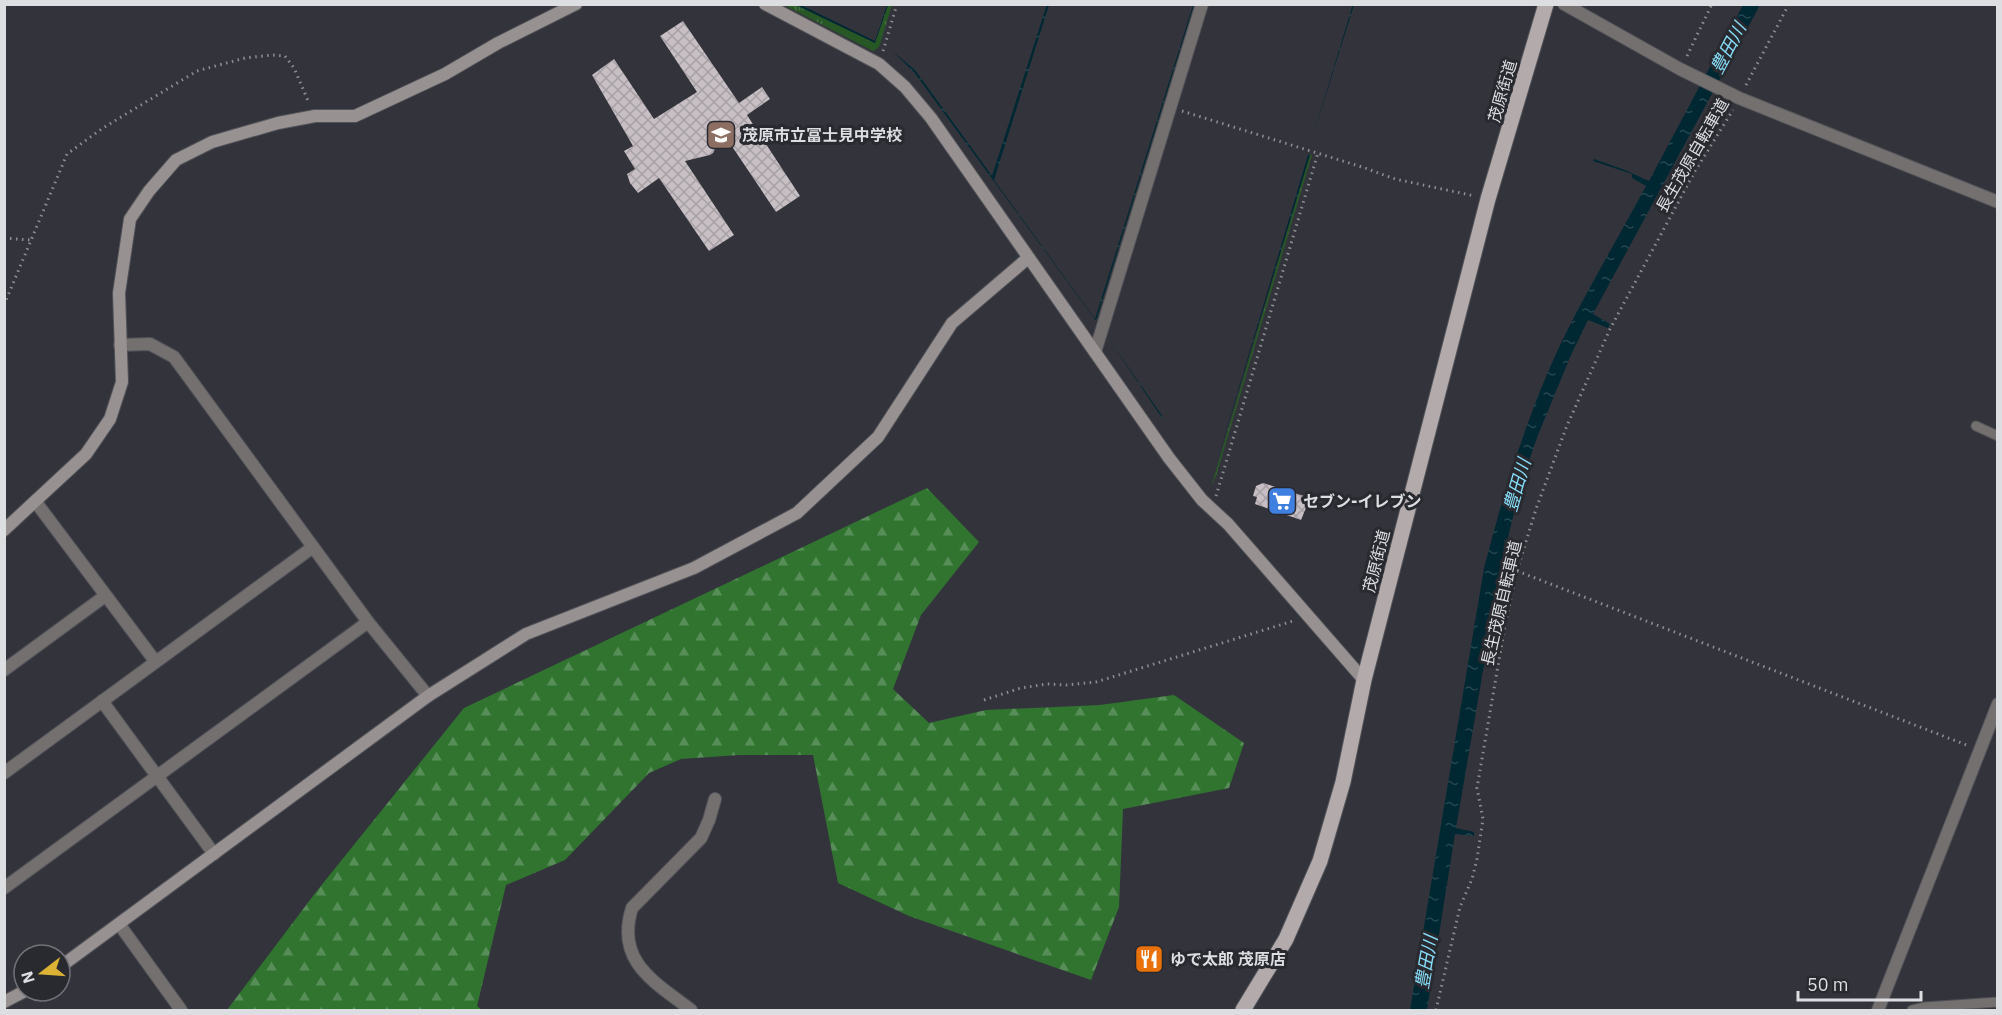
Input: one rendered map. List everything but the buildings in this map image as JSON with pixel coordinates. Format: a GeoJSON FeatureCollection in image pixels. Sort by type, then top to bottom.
{"type":"FeatureCollection","features":[{"type":"Feature","properties":{"kind":"main road","name":"茂原街道"},"geometry":{"type":"LineString","coordinates":[[1243,1011],[1286,939],[1320,861],[1343,782],[1364,680],[1488,199],[1546,4]]}},
{"type":"Feature","properties":{"kind":"street"},"geometry":{"type":"LineString","coordinates":[[4,530],[86,454],[110,419],[122,382],[119,293],[130,219],[149,191],[176,160],[212,141],[278,123],[315,116],[355,116],[445,74],[498,43],[576,4]]}},
{"type":"Feature","properties":{"kind":"street"},"geometry":{"type":"LineString","coordinates":[[765,4],[879,64],[905,87],[931,118],[1169,458],[1202,500],[1228,524],[1364,680]]}},
{"type":"Feature","properties":{"kind":"street"},"geometry":{"type":"LineString","coordinates":[[1095,352],[1202,4]]}},
{"type":"Feature","properties":{"kind":"street"},"geometry":{"type":"LineString","coordinates":[[1564,4],[1739,99],[1998,202]]}},
{"type":"Feature","properties":{"kind":"street"},"geometry":{"type":"LineString","coordinates":[[72,959],[428,696],[526,634],[694,568],[797,513],[878,437],[952,323],[1028,258]]}},
{"type":"Feature","properties":{"kind":"street"},"geometry":{"type":"LineString","coordinates":[[120,345],[150,344],[174,357],[368,622],[428,696]]}},
{"type":"Feature","properties":{"kind":"street"},"geometry":{"type":"LineString","coordinates":[[35,501],[155,661]]}},
{"type":"Feature","properties":{"kind":"street"},"geometry":{"type":"LineString","coordinates":[[4,773],[313,547]]}},
{"type":"Feature","properties":{"kind":"street"},"geometry":{"type":"LineString","coordinates":[[4,670],[105,596]]}},
{"type":"Feature","properties":{"kind":"street"},"geometry":{"type":"LineString","coordinates":[[4,888],[368,622]]}},
{"type":"Feature","properties":{"kind":"street"},"geometry":{"type":"LineString","coordinates":[[102,701],[214,854]]}},
{"type":"Feature","properties":{"kind":"street"},"geometry":{"type":"LineString","coordinates":[[1878,1011],[1998,704]]}},
{"type":"Feature","properties":{"kind":"street"},"geometry":{"type":"LineString","coordinates":[[691,1011],[645,974],[635,962],[628,944],[628,921],[632,909],[701,838],[715,799]]}},
{"type":"Feature","properties":{"kind":"street"},"geometry":{"type":"LineString","coordinates":[[119,924],[181,1011]]}},
{"type":"Feature","properties":{"kind":"lane"},"geometry":{"type":"LineString","coordinates":[[1976,426],[1998,436]]}},
{"type":"Feature","properties":{"kind":"lane"},"geometry":{"type":"LineString","coordinates":[[1912,1011],[1925,1007],[1998,1002]]}},
{"type":"Feature","properties":{"kind":"path"},"geometry":{"type":"LineString","coordinates":[[879,64],[897,4]]}},
{"type":"Feature","properties":{"kind":"path"},"geometry":{"type":"LineString","coordinates":[[1680,69],[1713,4]]}},
{"type":"Feature","properties":{"kind":"path","name":"長生茂原自転車道"},"geometry":{"type":"LineString","coordinates":[[1436,1011],[1460,907],[1472,879],[1476,859],[1483,819],[1478,788],[1505,625],[1536,509],[1562,438],[1610,330],[1695,171],[1727,122],[1789,4]]}},
{"type":"Feature","properties":{"kind":"path"},"geometry":{"type":"LineString","coordinates":[[4,305],[67,154],[103,128],[197,70],[245,58],[285,56],[294,68],[315,116]]}},
{"type":"Feature","properties":{"kind":"path"},"geometry":{"type":"LineString","coordinates":[[1170,107],[1395,179],[1488,199]]}},
{"type":"Feature","properties":{"kind":"path"},"geometry":{"type":"LineString","coordinates":[[1213,509],[1318,153]]}},
{"type":"Feature","properties":{"kind":"path"},"geometry":{"type":"LineString","coordinates":[[4,238],[30,240]]}},
{"type":"Feature","properties":{"kind":"path"},"geometry":{"type":"LineString","coordinates":[[1518,571],[1980,750]]}},
{"type":"Feature","properties":{"kind":"path"},"geometry":{"type":"LineString","coordinates":[[984,700],[1021,688],[1047,684],[1066,686],[1096,682],[1310,616]]}},
{"type":"Feature","properties":{"kind":"green space"},"geometry":{"type":"Polygon","coordinates":[[[784,5],[796,5],[875,43],[888,5],[892,5],[879,47],[873,51],[784,5]]]}},
{"type":"Feature","properties":{"kind":"green space"},"geometry":{"type":"Polygon","coordinates":[[[1310,155],[1312,155],[1211,487],[1310,155]]]}},
{"type":"Feature","properties":{"kind":"green space"},"geometry":{"type":"Polygon","coordinates":[[[927,488],[979,542],[921,615],[893,689],[929,723],[986,710],[1100,705],[1174,695],[1244,743],[1229,788],[1123,809],[1119,907],[1091,980],[909,916],[838,883],[813,755],[739,755],[681,759],[649,773],[565,860],[506,885],[477,1006],[482,1010],[227,1010],[316,892],[464,708],[927,488]]]}},
{"type":"Feature","properties":{"kind":"water"},"geometry":{"type":"Polygon","coordinates":[[[1047,4],[1049,5],[994,180],[1095,319],[1194,5],[1096,321],[914,72],[891,50],[915,70],[992,176],[1047,4]]]}},
{"type":"Feature","properties":{"kind":"water"},"geometry":{"type":"Polygon","coordinates":[[[1353,4],[1354,5],[1310,146],[1353,4]]]}},
{"type":"Feature","properties":{"kind":"water"},"geometry":{"type":"Polygon","coordinates":[[[796,5],[801,5],[875,41],[888,5],[875,43],[796,5]]]}},
{"type":"Feature","properties":{"kind":"water","name":"豊田川"},"geometry":{"type":"Polygon","coordinates":[[[1743,5],[1760,5],[1593,314],[1610,324],[1608,328],[1588,320],[1571,355],[1524,475],[1499,578],[1456,828],[1474,832],[1474,836],[1455,834],[1427,1010],[1410,1010],[1484,568],[1500,510],[1527,426],[1561,343],[1646,186],[1632,178],[1632,174],[1593,161],[1594,159],[1625,170],[1649,181],[1743,5]]]}},
{"type":"Feature","properties":{"kind":"water"},"geometry":{"type":"Polygon","coordinates":[[[1308,155],[1310,155],[1212,478],[1308,155]]]}},
{"type":"Feature","properties":{"kind":"water"},"geometry":{"type":"Polygon","coordinates":[[[1106,335],[1163,417],[1162,418],[1106,335]]]}},
{"type":"Feature","properties":{"kind":"place","name":"茂原市立冨士見中学校"},"geometry":{"type":"Point","coordinates":[721,135]}},
{"type":"Feature","properties":{"kind":"place","name":"セブン-イレブン"},"geometry":{"type":"Point","coordinates":[1282,501]}},
{"type":"Feature","properties":{"kind":"place","name":"ゆで太郎 茂原店"},"geometry":{"type":"Point","coordinates":[1149,959]}}]}
